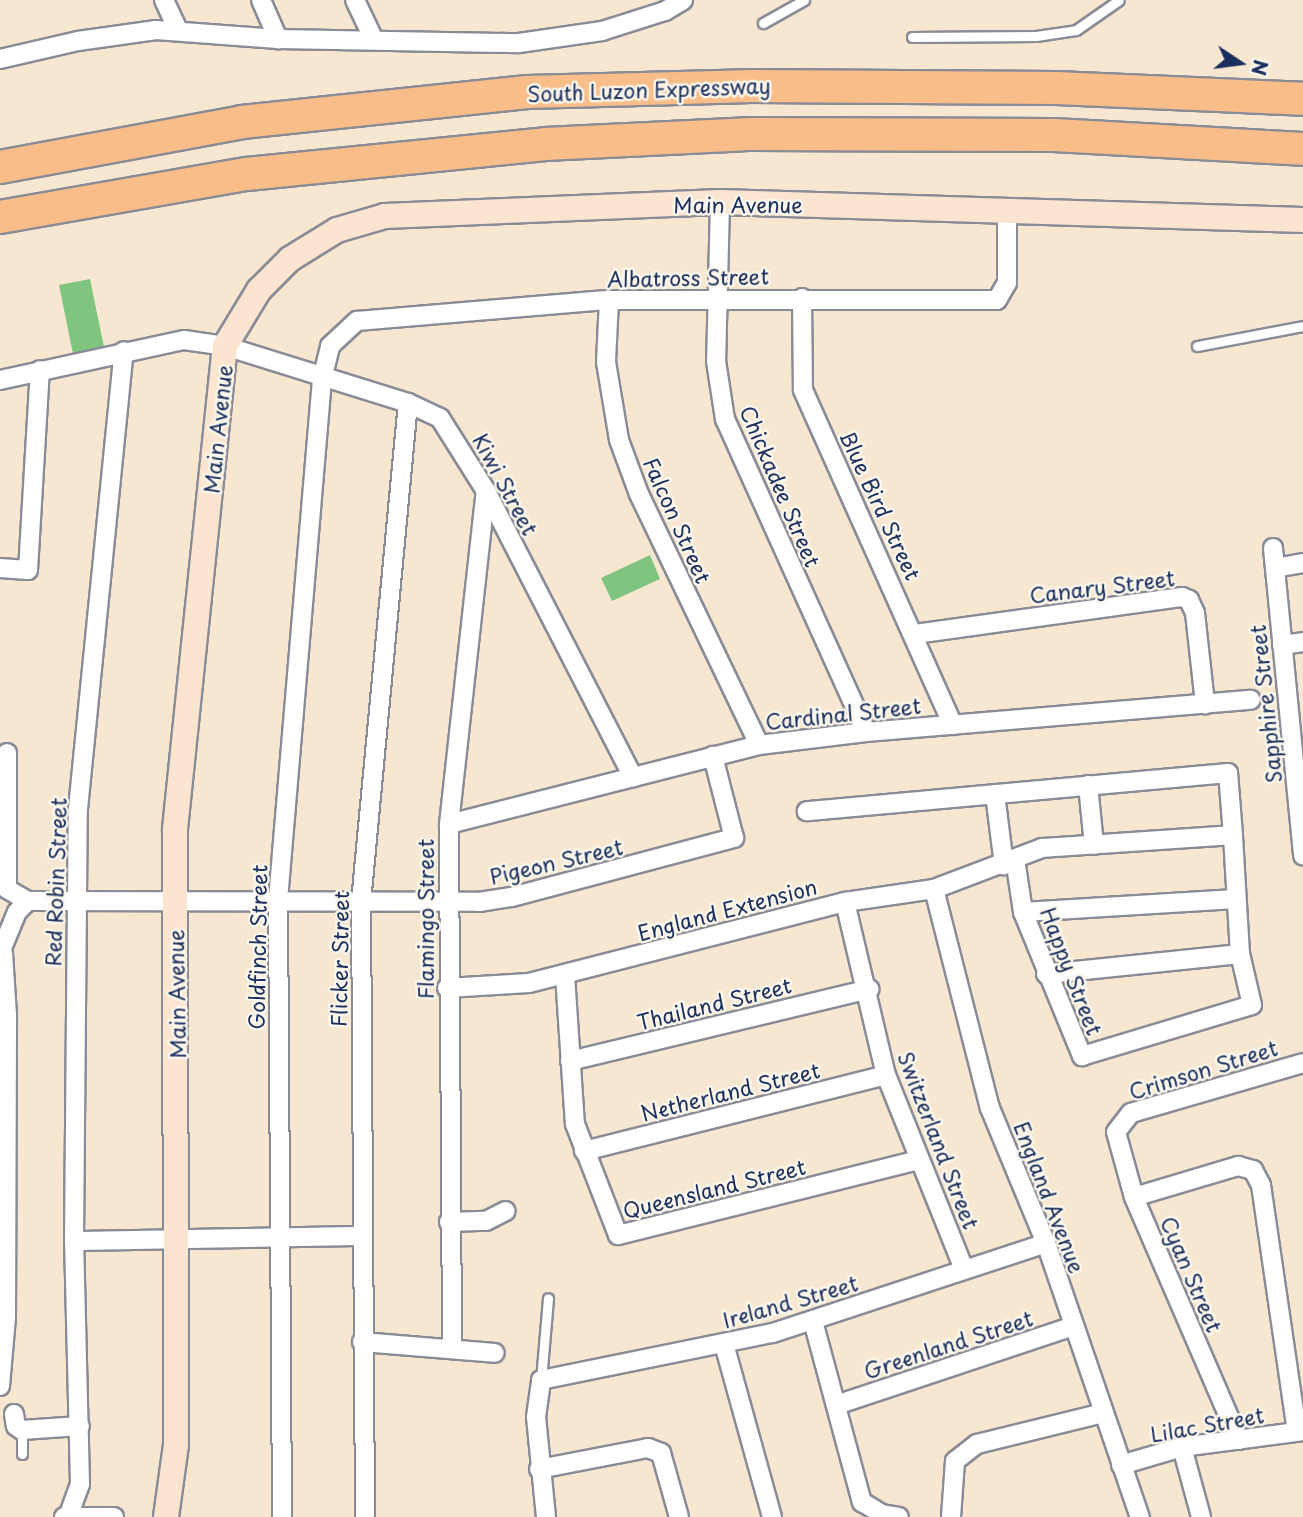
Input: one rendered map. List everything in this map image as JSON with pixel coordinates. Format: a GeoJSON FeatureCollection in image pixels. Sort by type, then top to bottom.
{"type":"FeatureCollection","features":[{"type":"Feature","properties":{"kind":"highway","name":"South Luzon Expressway"},"geometry":{"type":"LineString","coordinates":[[0,167],[242,122],[527,92],[752,86],[1056,88],[1303,99]]}},
{"type":"Feature","properties":{"kind":"highway"},"geometry":{"type":"LineString","coordinates":[[0,217],[247,174],[544,144],[752,134],[1054,135],[1303,149]]}},
{"type":"Feature","properties":{"kind":"street"},"geometry":{"type":"LineString","coordinates":[[164,0],[178,30]]}},
{"type":"Feature","properties":{"kind":"street"},"geometry":{"type":"LineString","coordinates":[[261,0],[278,39]]}},
{"type":"Feature","properties":{"kind":"street"},"geometry":{"type":"LineString","coordinates":[[355,0],[374,40]]}},
{"type":"Feature","properties":{"kind":"street"},"geometry":{"type":"LineString","coordinates":[[0,59],[78,41],[178,30],[278,39],[519,43],[602,31],[665,11],[683,0]]}},
{"type":"Feature","properties":{"kind":"street","name":"Main Avenue"},"geometry":{"type":"LineString","coordinates":[[166,1517],[176,1445],[176,829],[225,346],[275,275],[290,259],[337,230],[385,216],[720,202],[1303,220]]}},
{"type":"Feature","properties":{"kind":"street","name":"Chickadee Street"},"geometry":{"type":"LineString","coordinates":[[720,202],[716,361],[725,419],[866,732]]}},
{"type":"Feature","properties":{"kind":"street","name":"Albatross Street"},"geometry":{"type":"LineString","coordinates":[[322,379],[330,346],[357,321],[609,300],[717,297],[997,300],[1007,283],[1007,209]]}},
{"type":"Feature","properties":{"kind":"street","name":"Blue Bird Street"},"geometry":{"type":"LineString","coordinates":[[802,298],[803,390],[915,634],[953,724]]}},
{"type":"Feature","properties":{"kind":"street","name":"Falcon Street"},"geometry":{"type":"LineString","coordinates":[[609,300],[606,362],[619,440],[639,494],[759,745]]}},
{"type":"Feature","properties":{"kind":"street"},"geometry":{"type":"LineString","coordinates":[[0,380],[184,340],[225,346]]}},
{"type":"Feature","properties":{"kind":"street","name":"Kiwi Street"},"geometry":{"type":"LineString","coordinates":[[225,346],[322,379],[408,403],[440,418],[486,491],[633,777]]}},
{"type":"Feature","properties":{"kind":"street","name":"Red Robin Street"},"geometry":{"type":"LineString","coordinates":[[67,1517],[80,1484],[74,1241],[75,901],[78,809],[124,351]]}},
{"type":"Feature","properties":{"kind":"street"},"geometry":{"type":"LineString","coordinates":[[0,568],[28,570],[40,370]]}},
{"type":"Feature","properties":{"kind":"street","name":"Goldfinch Street"},"geometry":{"type":"LineString","coordinates":[[282,1517],[278,900],[322,379]]}},
{"type":"Feature","properties":{"kind":"street","name":"Flicker Street"},"geometry":{"type":"LineString","coordinates":[[365,1517],[360,901],[408,403]]}},
{"type":"Feature","properties":{"kind":"street","name":"Flamingo Street"},"geometry":{"type":"LineString","coordinates":[[452,1349],[447,988],[449,824],[486,491]]}},
{"type":"Feature","properties":{"kind":"street","name":"Sapphire Street"},"geometry":{"type":"LineString","coordinates":[[1273,548],[1282,645],[1297,740],[1303,856]]}},
{"type":"Feature","properties":{"kind":"street"},"geometry":{"type":"LineString","coordinates":[[1275,568],[1303,563]]}},
{"type":"Feature","properties":{"kind":"street","name":"Canary Street"},"geometry":{"type":"LineString","coordinates":[[915,634],[1182,597],[1189,600],[1195,613],[1205,704]]}},
{"type":"Feature","properties":{"kind":"street"},"geometry":{"type":"LineString","coordinates":[[1282,645],[1303,642]]}},
{"type":"Feature","properties":{"kind":"street","name":"Cardinal Street"},"geometry":{"type":"LineString","coordinates":[[449,824],[759,745],[953,724],[1251,700]]}},
{"type":"Feature","properties":{"kind":"street"},"geometry":{"type":"LineString","coordinates":[[0,1386],[3,1317],[4,1015],[1,953],[17,912],[28,901],[7,889],[6,753]]}},
{"type":"Feature","properties":{"kind":"street","name":"Pigeon Street"},"geometry":{"type":"LineString","coordinates":[[28,901],[447,902],[512,897],[734,838],[713,756]]}},
{"type":"Feature","properties":{"kind":"street"},"geometry":{"type":"LineString","coordinates":[[807,811],[1228,773],[1240,954],[1046,974]]}},
{"type":"Feature","properties":{"kind":"street"},"geometry":{"type":"LineString","coordinates":[[1088,785],[1094,845]]}},
{"type":"Feature","properties":{"kind":"street","name":"Happy Street"},"geometry":{"type":"LineString","coordinates":[[995,794],[1023,912],[1046,974],[1082,1056],[1252,1005],[1240,954]]}},
{"type":"Feature","properties":{"kind":"street","name":"England Extension"},"geometry":{"type":"LineString","coordinates":[[447,988],[517,985],[845,902],[934,889],[1042,848],[1233,835]]}},
{"type":"Feature","properties":{"kind":"street","name":"England Avenue"},"geometry":{"type":"LineString","coordinates":[[934,889],[990,1108],[1046,1243],[1121,1465],[1135,1515]]}},
{"type":"Feature","properties":{"kind":"street"},"geometry":{"type":"LineString","coordinates":[[1023,912],[1236,899]]}},
{"type":"Feature","properties":{"kind":"street","name":"Switzerland Street"},"geometry":{"type":"LineString","coordinates":[[845,902],[869,989],[886,1075],[964,1269]]}},
{"type":"Feature","properties":{"kind":"street","name":"Queensland Street"},"geometry":{"type":"LineString","coordinates":[[565,975],[575,1124],[618,1235],[919,1160]]}},
{"type":"Feature","properties":{"kind":"street","name":"Thailand Street"},"geometry":{"type":"LineString","coordinates":[[570,1061],[869,989]]}},
{"type":"Feature","properties":{"kind":"street","name":"Crimson Street"},"geometry":{"type":"LineString","coordinates":[[1118,1124],[1131,1113],[1303,1063]]}},
{"type":"Feature","properties":{"kind":"street","name":"Netherland Street"},"geometry":{"type":"LineString","coordinates":[[584,1151],[886,1075]]}},
{"type":"Feature","properties":{"kind":"street","name":"Cyan Street"},"geometry":{"type":"LineString","coordinates":[[1118,1124],[1116,1140],[1134,1197],[1239,1440]]}},
{"type":"Feature","properties":{"kind":"street"},"geometry":{"type":"LineString","coordinates":[[1134,1197],[1238,1166],[1253,1170],[1261,1185],[1300,1431]]}},
{"type":"Feature","properties":{"kind":"street"},"geometry":{"type":"LineString","coordinates":[[449,1222],[486,1221],[506,1211]]}},
{"type":"Feature","properties":{"kind":"street"},"geometry":{"type":"LineString","coordinates":[[74,1241],[362,1236]]}},
{"type":"Feature","properties":{"kind":"street","name":"Ireland Street"},"geometry":{"type":"LineString","coordinates":[[541,1380],[724,1344],[813,1321],[1046,1243]]}},
{"type":"Feature","properties":{"kind":"street"},"geometry":{"type":"LineString","coordinates":[[813,1321],[862,1502],[882,1514],[899,1517]]}},
{"type":"Feature","properties":{"kind":"street","name":"Greenland Street"},"geometry":{"type":"LineString","coordinates":[[836,1405],[1074,1326]]}},
{"type":"Feature","properties":{"kind":"street"},"geometry":{"type":"LineString","coordinates":[[362,1342],[495,1353]]}},
{"type":"Feature","properties":{"kind":"street"},"geometry":{"type":"LineString","coordinates":[[724,1344],[772,1517]]}},
{"type":"Feature","properties":{"kind":"street"},"geometry":{"type":"LineString","coordinates":[[541,1380],[536,1418],[538,1469],[547,1517]]}},
{"type":"Feature","properties":{"kind":"street"},"geometry":{"type":"LineString","coordinates":[[951,1517],[955,1461],[977,1444],[1103,1413]]}},
{"type":"Feature","properties":{"kind":"street"},"geometry":{"type":"LineString","coordinates":[[18,1422],[80,1426]]}},
{"type":"Feature","properties":{"kind":"street","name":"Lilac Street"},"geometry":{"type":"LineString","coordinates":[[1121,1465],[1182,1447],[1300,1431]]}},
{"type":"Feature","properties":{"kind":"street"},"geometry":{"type":"LineString","coordinates":[[1182,1447],[1201,1517]]}},
{"type":"Feature","properties":{"kind":"street"},"geometry":{"type":"LineString","coordinates":[[538,1469],[648,1448],[661,1453],[679,1517]]}},
{"type":"Feature","properties":{"kind":"street"},"geometry":{"type":"LineString","coordinates":[[67,1517],[114,1517]]}},
{"type":"Feature","properties":{"kind":"lane"},"geometry":{"type":"LineString","coordinates":[[912,37],[1036,36],[1076,30],[1119,0]]}},
{"type":"Feature","properties":{"kind":"lane"},"geometry":{"type":"LineString","coordinates":[[763,23],[798,1]]}},
{"type":"Feature","properties":{"kind":"lane"},"geometry":{"type":"LineString","coordinates":[[1197,346],[1303,326]]}},
{"type":"Feature","properties":{"kind":"lane"},"geometry":{"type":"LineString","coordinates":[[541,1380],[548,1298]]}},
{"type":"Feature","properties":{"kind":"lane"},"geometry":{"type":"LineString","coordinates":[[18,1422],[22,1454]]}},
{"type":"Feature","properties":{"kind":"green space"},"geometry":{"type":"Polygon","coordinates":[[[90,279],[104,347],[73,354],[59,285],[90,279]]]}},
{"type":"Feature","properties":{"kind":"green space"},"geometry":{"type":"Polygon","coordinates":[[[650,555],[660,579],[612,601],[601,578],[650,555]]]}}]}
